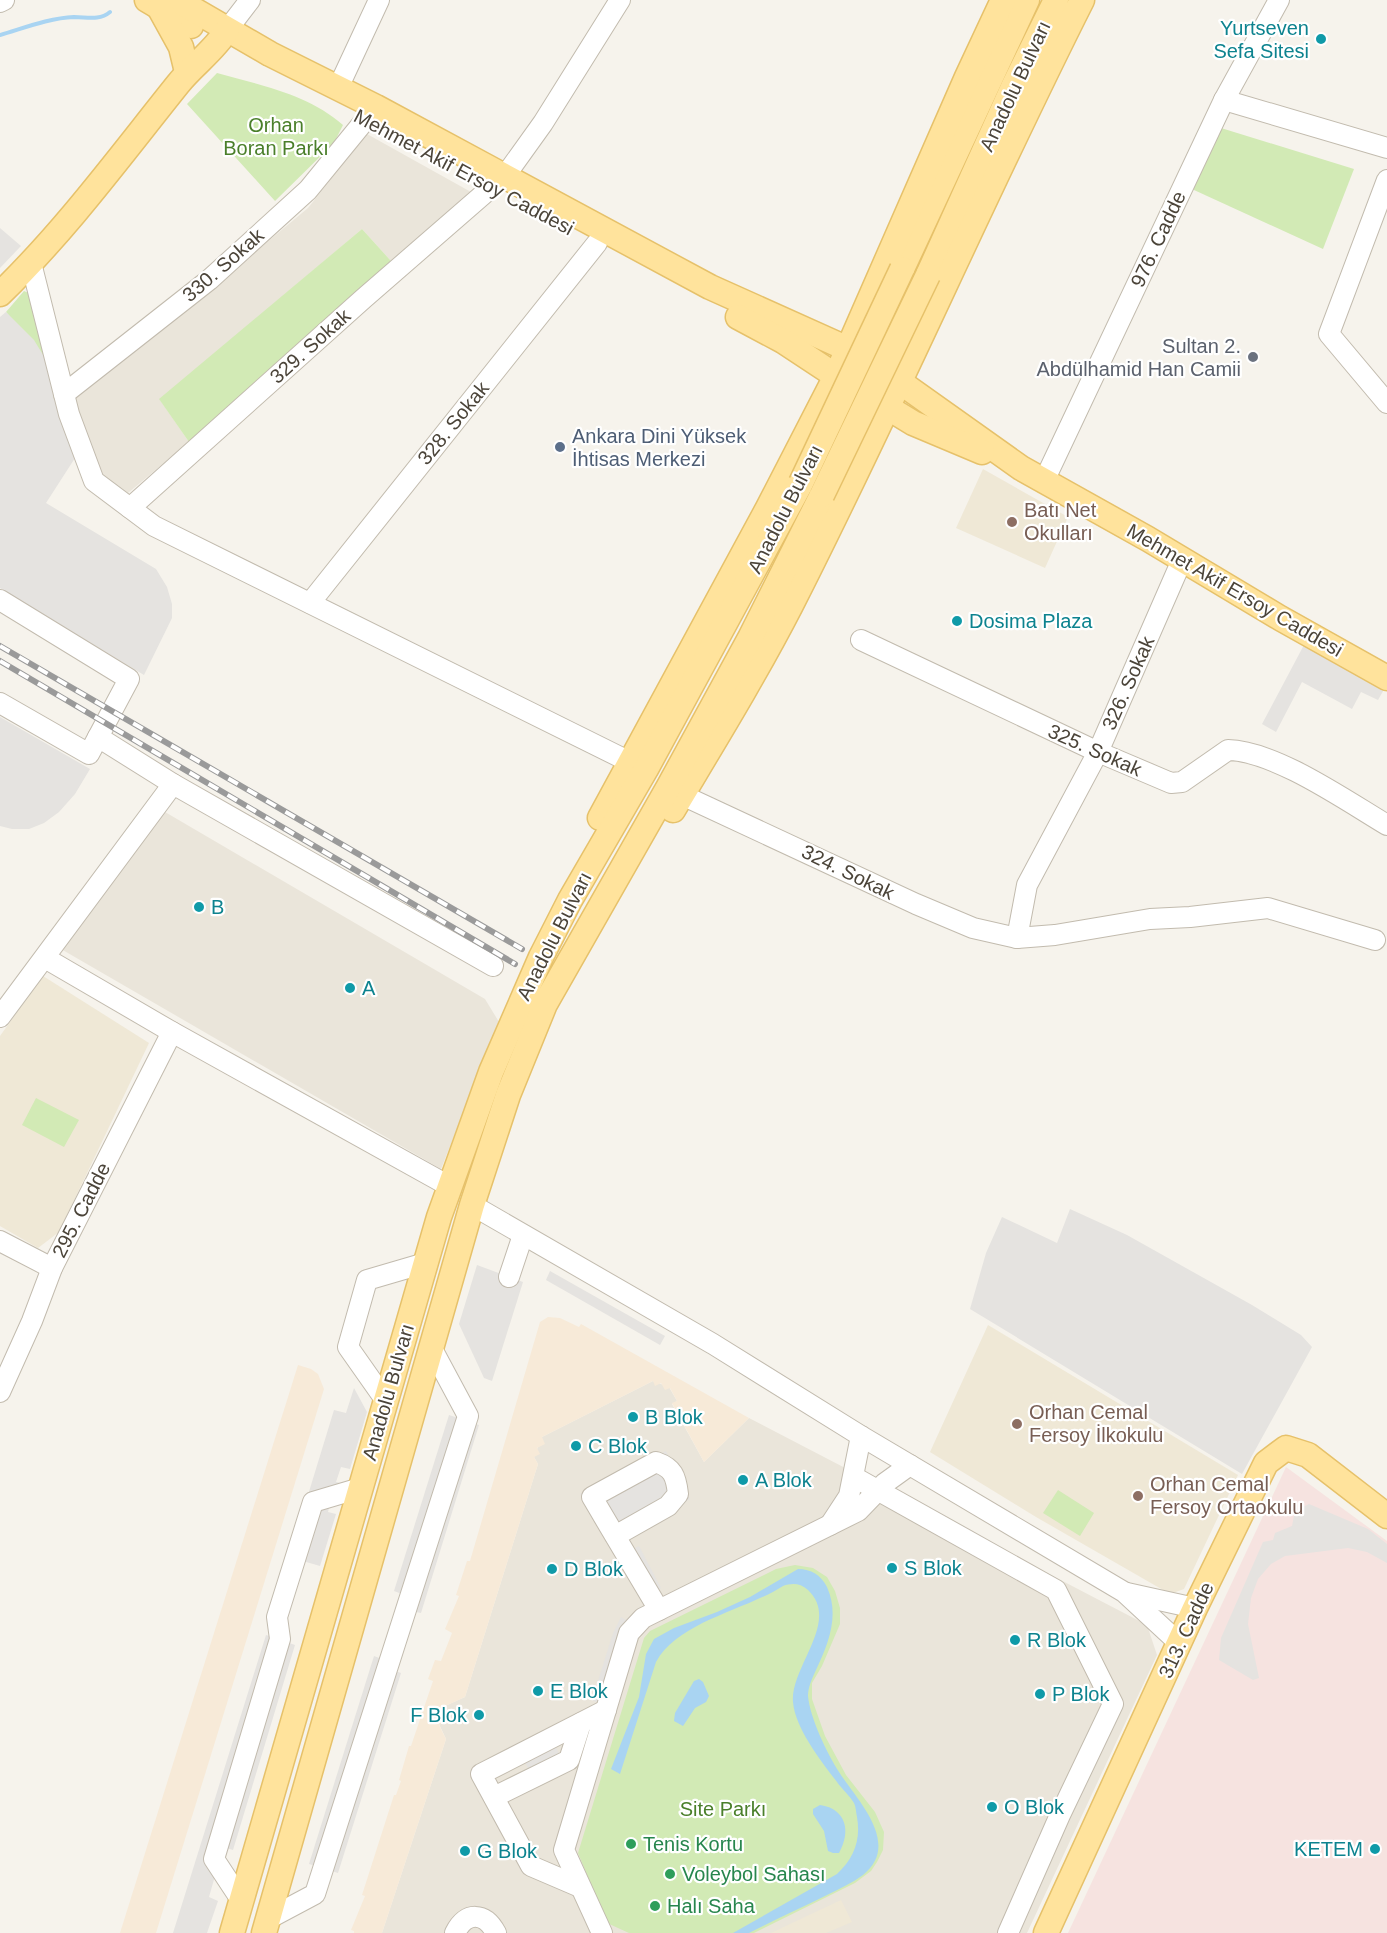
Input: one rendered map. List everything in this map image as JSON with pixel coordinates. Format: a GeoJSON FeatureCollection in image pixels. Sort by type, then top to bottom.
{"type":"FeatureCollection","features":[{"type":"Feature","properties":{"kind":"main road"},"geometry":{"type":"LineString","coordinates":[[938,301],[923,305],[897,297],[885,286],[967,77],[1003,0]]}},
{"type":"Feature","properties":{"kind":"main road","name":"Anadolu Bulvarı"},"geometry":{"type":"LineString","coordinates":[[232,1933],[448,1186],[491,1072],[541,957],[570,900],[646,769],[801,483],[891,273],[1028,0]]}},
{"type":"Feature","properties":{"kind":"main road","name":"Anadolu Bulvarı"},"geometry":{"type":"LineString","coordinates":[[266,1926],[472,1205],[508,1095],[545,1004],[745,648],[928,275],[1014,85],[1056,0]]}},
{"type":"Feature","properties":{"kind":"main road"},"geometry":{"type":"LineString","coordinates":[[568,964],[583,956],[695,776],[790,607],[888,409],[1044,75],[1082,0]]}},
{"type":"Feature","properties":{"kind":"main road","name":"Mehmet Akif Ersoy Caddesi"},"geometry":{"type":"LineString","coordinates":[[161,2],[192,29],[223,35],[338,88],[499,181],[597,243],[783,341],[913,423],[1021,468]]}},
{"type":"Feature","properties":{"kind":"main road"},"geometry":{"type":"LineString","coordinates":[[161,2],[192,29],[187,72]]}},
{"type":"Feature","properties":{"kind":"main road","name":"Mehmet Akif Ersoy Caddesi"},"geometry":{"type":"LineString","coordinates":[[223,35],[366,119],[499,181],[710,287],[848,349],[900,382],[1021,468],[1387,678]]}},
{"type":"Feature","properties":{"kind":"main road"},"geometry":{"type":"LineString","coordinates":[[0,294],[32,263],[187,72],[223,35]]}},
{"type":"Feature","properties":{"kind":"main road"},"geometry":{"type":"LineString","coordinates":[[541,957],[578,862],[768,508],[848,349],[891,273]]}},
{"type":"Feature","properties":{"kind":"main road"},"geometry":{"type":"LineString","coordinates":[[808,431],[831,431],[841,435],[864,457]]}},
{"type":"Feature","properties":{"kind":"main road","name":"313. Cadde"},"geometry":{"type":"LineString","coordinates":[[1046,1933],[1195,1608],[1266,1463],[1286,1448],[1308,1455],[1387,1516]]}},
{"type":"Feature","properties":{"kind":"street"},"geometry":{"type":"LineString","coordinates":[[0,2],[4,0]]}},
{"type":"Feature","properties":{"kind":"street"},"geometry":{"type":"LineString","coordinates":[[223,35],[250,0]]}},
{"type":"Feature","properties":{"kind":"street"},"geometry":{"type":"LineString","coordinates":[[338,88],[379,0]]}},
{"type":"Feature","properties":{"kind":"street","name":"329. Sokak"},"geometry":{"type":"LineString","coordinates":[[130,508],[363,298],[499,181],[543,123],[620,0]]}},
{"type":"Feature","properties":{"kind":"street","name":"976. Cadde"},"geometry":{"type":"LineString","coordinates":[[1044,481],[1224,100],[1280,0]]}},
{"type":"Feature","properties":{"kind":"street"},"geometry":{"type":"LineString","coordinates":[[1224,100],[1387,148]]}},
{"type":"Feature","properties":{"kind":"street","name":"330. Sokak"},"geometry":{"type":"LineString","coordinates":[[64,394],[208,280],[308,190],[366,119]]}},
{"type":"Feature","properties":{"kind":"street"},"geometry":{"type":"LineString","coordinates":[[1387,180],[1382,205],[1329,334],[1387,402]]}},
{"type":"Feature","properties":{"kind":"street","name":"328. Sokak"},"geometry":{"type":"LineString","coordinates":[[310,603],[597,243]]}},
{"type":"Feature","properties":{"kind":"street"},"geometry":{"type":"LineString","coordinates":[[32,263],[69,414],[94,481],[154,526],[630,762]]}},
{"type":"Feature","properties":{"kind":"street","name":"326. Sokak"},"geometry":{"type":"LineString","coordinates":[[1017,938],[1027,885],[1098,752],[1182,560]]}},
{"type":"Feature","properties":{"kind":"street"},"geometry":{"type":"LineString","coordinates":[[0,600],[129,679],[89,754],[0,703]]}},
{"type":"Feature","properties":{"kind":"street","name":"325. Sokak"},"geometry":{"type":"LineString","coordinates":[[861,640],[1098,752],[1171,783],[1182,782],[1228,750],[1246,752],[1269,759],[1387,825]]}},
{"type":"Feature","properties":{"kind":"street"},"geometry":{"type":"LineString","coordinates":[[98,737],[173,784],[494,966]]}},
{"type":"Feature","properties":{"kind":"street"},"geometry":{"type":"LineString","coordinates":[[0,1017],[173,784]]}},
{"type":"Feature","properties":{"kind":"street","name":"324. Sokak"},"geometry":{"type":"LineString","coordinates":[[682,795],[926,908],[973,928],[1017,938],[1055,935],[1150,919],[1268,908],[1375,940]]}},
{"type":"Feature","properties":{"kind":"street"},"geometry":{"type":"LineString","coordinates":[[45,958],[172,1032],[448,1186]]}},
{"type":"Feature","properties":{"kind":"street","name":"295. Cadde"},"geometry":{"type":"LineString","coordinates":[[0,1392],[32,1321],[52,1268],[172,1032]]}},
{"type":"Feature","properties":{"kind":"street"},"geometry":{"type":"LineString","coordinates":[[472,1205],[713,1344],[861,1436],[1124,1592],[1179,1643]]}},
{"type":"Feature","properties":{"kind":"street"},"geometry":{"type":"LineString","coordinates":[[510,1277],[523,1235]]}},
{"type":"Feature","properties":{"kind":"street"},"geometry":{"type":"LineString","coordinates":[[0,1241],[52,1268]]}},
{"type":"Feature","properties":{"kind":"street"},"geometry":{"type":"LineString","coordinates":[[386,1401],[348,1347],[367,1280],[425,1263]]}},
{"type":"Feature","properties":{"kind":"street"},"geometry":{"type":"LineString","coordinates":[[266,1926],[315,1894],[468,1416],[431,1347]]}},
{"type":"Feature","properties":{"kind":"street"},"geometry":{"type":"LineString","coordinates":[[828,1527],[849,1496],[861,1436]]}},
{"type":"Feature","properties":{"kind":"street"},"geometry":{"type":"LineString","coordinates":[[602,1933],[564,1850],[629,1634],[643,1618],[858,1511],[885,1483],[910,1465]]}},
{"type":"Feature","properties":{"kind":"street"},"geometry":{"type":"LineString","coordinates":[[854,1477],[1056,1590],[1113,1704],[1060,1815],[1008,1933]]}},
{"type":"Feature","properties":{"kind":"street"},"geometry":{"type":"LineString","coordinates":[[242,1900],[214,1859],[280,1639],[278,1617],[313,1502],[360,1488]]}},
{"type":"Feature","properties":{"kind":"street"},"geometry":{"type":"LineString","coordinates":[[615,1536],[659,1610]]}},
{"type":"Feature","properties":{"kind":"street"},"geometry":{"type":"LineString","coordinates":[[1124,1592],[1195,1608]]}},
{"type":"Feature","properties":{"kind":"street"},"geometry":{"type":"LineString","coordinates":[[580,1887],[531,1866],[481,1774],[606,1710]]}},
{"type":"Feature","properties":{"kind":"street"},"geometry":{"type":"LineString","coordinates":[[494,1797],[569,1760],[580,1723]]}},
{"type":"Feature","properties":{"kind":"street"},"geometry":{"type":"LineString","coordinates":[[455,1933],[461,1923],[474,1916],[482,1917],[491,1924],[496,1933]]}},
{"type":"Feature","properties":{"kind":"shaded area"},"geometry":{"type":"Polygon","coordinates":[[[367,134],[471,192],[391,261],[362,229],[160,400],[189,442],[122,498],[93,466],[72,396],[157,334],[308,208],[367,134]]]}},
{"type":"Feature","properties":{"kind":"shaded area"},"geometry":{"type":"Polygon","coordinates":[[[0,228],[21,246],[0,268],[0,228]]]}},
{"type":"Feature","properties":{"kind":"shaded area"},"geometry":{"type":"Polygon","coordinates":[[[6,312],[34,340],[48,363],[75,458],[46,503],[156,569],[167,587],[172,604],[172,618],[144,675],[0,588],[0,317],[6,312]]]}},
{"type":"Feature","properties":{"kind":"shaded area","name":"Batı Net Okulları"},"geometry":{"type":"Polygon","coordinates":[[[983,469],[1068,517],[1045,568],[956,528],[983,469]]]}},
{"type":"Feature","properties":{"kind":"shaded area"},"geometry":{"type":"Polygon","coordinates":[[[1305,643],[1386,686],[1378,700],[1361,692],[1352,709],[1302,682],[1276,732],[1262,724],[1305,643]]]}},
{"type":"Feature","properties":{"kind":"shaded area"},"geometry":{"type":"Polygon","coordinates":[[[0,717],[90,769],[75,794],[59,812],[44,823],[29,829],[0,826],[0,717]]]}},
{"type":"Feature","properties":{"kind":"shaded area"},"geometry":{"type":"Polygon","coordinates":[[[165,812],[485,999],[499,1022],[441,1169],[61,949],[165,812]]]}},
{"type":"Feature","properties":{"kind":"shaded area"},"geometry":{"type":"Polygon","coordinates":[[[43,976],[149,1043],[59,1232],[38,1248],[0,1226],[0,1036],[43,976]]]}},
{"type":"Feature","properties":{"kind":"shaded area"},"geometry":{"type":"Polygon","coordinates":[[[1070,1209],[1127,1235],[1252,1305],[1301,1335],[1312,1347],[1242,1474],[970,1309],[986,1253],[1002,1217],[1057,1243],[1070,1209]]]}},
{"type":"Feature","properties":{"kind":"shaded area"},"geometry":{"type":"Polygon","coordinates":[[[477,1265],[523,1282],[492,1381],[484,1378],[459,1324],[477,1265]]]}},
{"type":"Feature","properties":{"kind":"shaded area"},"geometry":{"type":"Polygon","coordinates":[[[550,1271],[665,1336],[660,1345],[546,1280],[550,1271]]]}},
{"type":"Feature","properties":{"kind":"shaded area"},"geometry":{"type":"Polygon","coordinates":[[[548,1317],[560,1318],[579,1327],[581,1324],[749,1418],[704,1462],[672,1403],[677,1401],[670,1388],[665,1390],[661,1383],[655,1386],[653,1381],[542,1437],[545,1444],[537,1448],[540,1454],[534,1457],[538,1464],[465,1697],[445,1706],[448,1713],[440,1717],[443,1723],[439,1725],[446,1739],[382,1933],[354,1933],[351,1930],[365,1896],[362,1895],[394,1795],[401,1781],[399,1780],[409,1746],[411,1746],[433,1681],[428,1679],[435,1660],[441,1661],[452,1633],[445,1629],[459,1596],[456,1595],[467,1561],[470,1561],[540,1322],[548,1317]]]}},
{"type":"Feature","properties":{"kind":"shaded area"},"geometry":{"type":"Polygon","coordinates":[[[988,1325],[1238,1475],[1184,1589],[1170,1594],[1036,1517],[930,1452],[988,1325]]]}},
{"type":"Feature","properties":{"kind":"shaded area"},"geometry":{"type":"Polygon","coordinates":[[[298,1365],[318,1374],[324,1389],[156,1933],[120,1933],[298,1365]]]}},
{"type":"Feature","properties":{"kind":"shaded area"},"geometry":{"type":"Polygon","coordinates":[[[653,1381],[669,1387],[677,1401],[672,1404],[704,1462],[749,1418],[1147,1625],[1157,1655],[1027,1933],[382,1933],[446,1739],[439,1724],[440,1716],[445,1706],[465,1697],[538,1464],[534,1457],[542,1437],[653,1381]]]}},
{"type":"Feature","properties":{"kind":"shaded area"},"geometry":{"type":"Polygon","coordinates":[[[354,1388],[367,1412],[350,1469],[341,1467],[336,1482],[345,1484],[330,1504],[328,1512],[336,1514],[320,1566],[289,1557],[334,1410],[346,1413],[354,1388]]]}},
{"type":"Feature","properties":{"kind":"shaded area"},"geometry":{"type":"Polygon","coordinates":[[[449,1415],[479,1425],[421,1613],[411,1611],[392,1670],[401,1673],[338,1873],[309,1864],[374,1656],[382,1659],[402,1594],[394,1591],[449,1415]]]}},
{"type":"Feature","properties":{"kind":"shaded area"},"geometry":{"type":"Polygon","coordinates":[[[666,1451],[690,1499],[623,1536],[631,1550],[639,1546],[661,1588],[649,1594],[631,1579],[580,1494],[666,1451]]]}},
{"type":"Feature","properties":{"kind":"shaded area"},"geometry":{"type":"Polygon","coordinates":[[[1286,1467],[1387,1541],[1387,1933],[1068,1933],[1286,1467]]]}},
{"type":"Feature","properties":{"kind":"shaded area"},"geometry":{"type":"Polygon","coordinates":[[[1309,1504],[1368,1529],[1387,1544],[1387,1563],[1367,1552],[1348,1548],[1285,1556],[1271,1564],[1258,1579],[1251,1598],[1248,1624],[1259,1678],[1253,1680],[1219,1660],[1221,1638],[1263,1542],[1273,1540],[1275,1533],[1292,1526],[1295,1511],[1309,1504]]]}},
{"type":"Feature","properties":{"kind":"shaded area"},"geometry":{"type":"Polygon","coordinates":[[[621,1617],[629,1622],[601,1704],[592,1700],[613,1633],[621,1617]]]}},
{"type":"Feature","properties":{"kind":"shaded area"},"geometry":{"type":"Polygon","coordinates":[[[266,1635],[295,1645],[233,1850],[223,1847],[222,1851],[226,1859],[215,1876],[209,1897],[218,1901],[207,1933],[173,1933],[266,1635]]]}},
{"type":"Feature","properties":{"kind":"shaded area"},"geometry":{"type":"Polygon","coordinates":[[[554,1744],[561,1757],[531,1773],[524,1761],[554,1744]]]}},
{"type":"Feature","properties":{"kind":"shaded area"},"geometry":{"type":"Polygon","coordinates":[[[841,1900],[852,1922],[826,1933],[771,1933],[841,1900]]]}},
{"type":"Feature","properties":{"kind":"green space","name":"Orhan Boran Parkı"},"geometry":{"type":"Polygon","coordinates":[[[217,73],[299,98],[315,105],[343,125],[334,143],[275,201],[187,104],[217,73]]]}},
{"type":"Feature","properties":{"kind":"green space"},"geometry":{"type":"Polygon","coordinates":[[[1221,128],[1354,169],[1323,249],[1194,190],[1193,179],[1221,128]]]}},
{"type":"Feature","properties":{"kind":"green space"},"geometry":{"type":"Polygon","coordinates":[[[362,229],[391,261],[189,442],[159,399],[362,229]]]}},
{"type":"Feature","properties":{"kind":"green space"},"geometry":{"type":"Polygon","coordinates":[[[24,291],[31,294],[48,363],[6,312],[24,291]]]}},
{"type":"Feature","properties":{"kind":"green space"},"geometry":{"type":"Polygon","coordinates":[[[36,1098],[79,1120],[64,1147],[22,1125],[36,1098]]]}},
{"type":"Feature","properties":{"kind":"green space"},"geometry":{"type":"Polygon","coordinates":[[[1058,1490],[1094,1513],[1080,1536],[1043,1513],[1058,1490]]]}},
{"type":"Feature","properties":{"kind":"green space","name":"Site Parkı"},"geometry":{"type":"Polygon","coordinates":[[[795,1565],[813,1568],[827,1577],[835,1591],[840,1608],[840,1624],[812,1683],[812,1699],[825,1736],[846,1775],[875,1812],[884,1832],[883,1850],[877,1862],[871,1871],[855,1883],[754,1933],[629,1933],[607,1923],[578,1853],[644,1638],[650,1631],[776,1569],[795,1565]]]}},
{"type":"Feature","properties":{"kind":"water"},"geometry":{"type":"Polygon","coordinates":[[[798,1569],[807,1570],[822,1579],[831,1598],[832,1609],[831,1630],[809,1689],[809,1705],[834,1764],[872,1822],[877,1836],[878,1850],[874,1863],[863,1875],[850,1883],[749,1933],[733,1933],[837,1874],[848,1862],[857,1841],[858,1825],[854,1803],[810,1744],[798,1723],[793,1702],[794,1688],[812,1645],[819,1616],[817,1602],[808,1590],[796,1584],[783,1586],[696,1627],[680,1636],[666,1648],[656,1662],[620,1774],[611,1769],[639,1697],[646,1654],[654,1639],[674,1628],[750,1597],[798,1569]]]}},
{"type":"Feature","properties":{"kind":"water"},"geometry":{"type":"Polygon","coordinates":[[[699,1679],[703,1682],[709,1696],[706,1702],[695,1708],[683,1726],[674,1721],[675,1713],[694,1681],[699,1679]]]}},
{"type":"Feature","properties":{"kind":"water"},"geometry":{"type":"Polygon","coordinates":[[[820,1805],[836,1811],[844,1823],[845,1837],[839,1853],[828,1851],[824,1831],[813,1814],[813,1809],[820,1805]]]}},
{"type":"Feature","properties":{"kind":"waterway"},"geometry":{"type":"LineString","coordinates":[[0,35],[55,19],[97,18],[110,12]]}},
{"type":"Feature","properties":{"kind":"railway"},"geometry":{"type":"LineString","coordinates":[[0,646],[522,949]]}},
{"type":"Feature","properties":{"kind":"railway"},"geometry":{"type":"LineString","coordinates":[[0,661],[515,964]]}},
{"type":"Feature","properties":{"kind":"place","name":"Yurtseven Sefa Sitesi"},"geometry":{"type":"Point","coordinates":[1321,39]}},
{"type":"Feature","properties":{"kind":"place","name":"Sultan 2. Abdülhamid Han Camii"},"geometry":{"type":"Point","coordinates":[1253,357]}},
{"type":"Feature","properties":{"kind":"place","name":"Ankara Dini Yüksek İhtisas Merkezi"},"geometry":{"type":"Point","coordinates":[560,447]}},
{"type":"Feature","properties":{"kind":"place","name":"Batı Net Okulları"},"geometry":{"type":"Point","coordinates":[1012,522]}},
{"type":"Feature","properties":{"kind":"place","name":"Dosima Plaza"},"geometry":{"type":"Point","coordinates":[957,621]}},
{"type":"Feature","properties":{"kind":"place","name":"B"},"geometry":{"type":"Point","coordinates":[199,907]}},
{"type":"Feature","properties":{"kind":"place","name":"A"},"geometry":{"type":"Point","coordinates":[350,988]}},
{"type":"Feature","properties":{"kind":"place","name":"B Blok"},"geometry":{"type":"Point","coordinates":[633,1417]}},
{"type":"Feature","properties":{"kind":"place","name":"Orhan Cemal Fersoy İlkokulu"},"geometry":{"type":"Point","coordinates":[1017,1424]}},
{"type":"Feature","properties":{"kind":"place","name":"C Blok"},"geometry":{"type":"Point","coordinates":[576,1446]}},
{"type":"Feature","properties":{"kind":"place","name":"A Blok"},"geometry":{"type":"Point","coordinates":[743,1480]}},
{"type":"Feature","properties":{"kind":"place","name":"Orhan Cemal Fersoy Ortaokulu"},"geometry":{"type":"Point","coordinates":[1138,1496]}},
{"type":"Feature","properties":{"kind":"place","name":"S Blok"},"geometry":{"type":"Point","coordinates":[892,1568]}},
{"type":"Feature","properties":{"kind":"place","name":"D Blok"},"geometry":{"type":"Point","coordinates":[552,1569]}},
{"type":"Feature","properties":{"kind":"place","name":"R Blok"},"geometry":{"type":"Point","coordinates":[1015,1640]}},
{"type":"Feature","properties":{"kind":"place","name":"E Blok"},"geometry":{"type":"Point","coordinates":[538,1691]}},
{"type":"Feature","properties":{"kind":"place","name":"P Blok"},"geometry":{"type":"Point","coordinates":[1040,1694]}},
{"type":"Feature","properties":{"kind":"place","name":"F Blok"},"geometry":{"type":"Point","coordinates":[479,1715]}},
{"type":"Feature","properties":{"kind":"place","name":"O Blok"},"geometry":{"type":"Point","coordinates":[992,1807]}},
{"type":"Feature","properties":{"kind":"place","name":"Tenis Kortu"},"geometry":{"type":"Point","coordinates":[631,1844]}},
{"type":"Feature","properties":{"kind":"place","name":"KETEM"},"geometry":{"type":"Point","coordinates":[1375,1849]}},
{"type":"Feature","properties":{"kind":"place","name":"G Blok"},"geometry":{"type":"Point","coordinates":[465,1851]}},
{"type":"Feature","properties":{"kind":"place","name":"Voleybol Sahası"},"geometry":{"type":"Point","coordinates":[670,1874]}},
{"type":"Feature","properties":{"kind":"place","name":"Halı Saha"},"geometry":{"type":"Point","coordinates":[655,1906]}}]}
